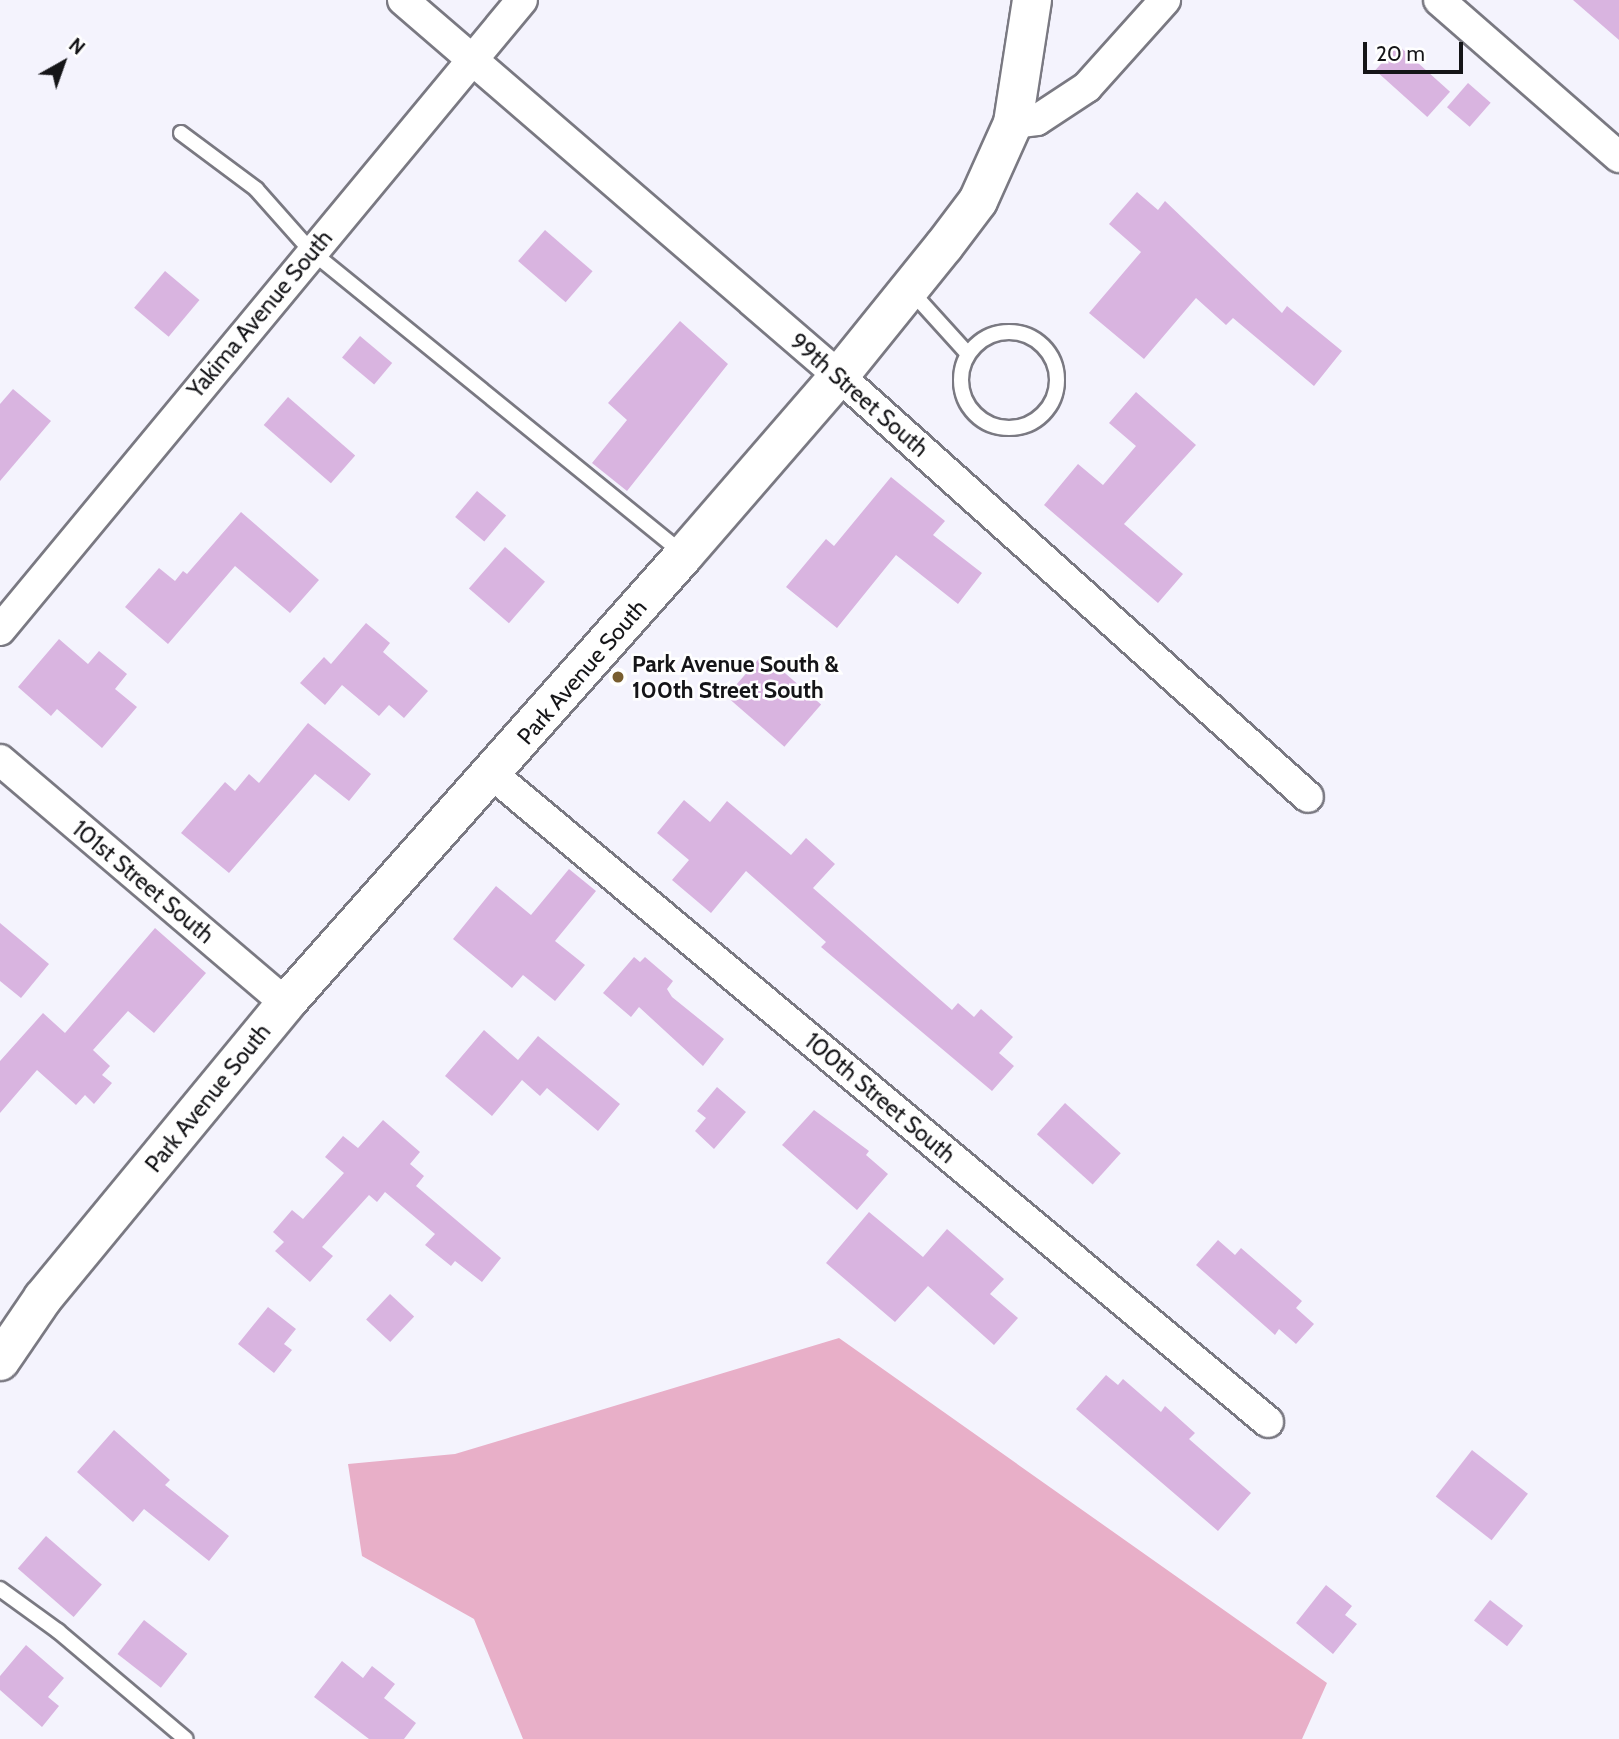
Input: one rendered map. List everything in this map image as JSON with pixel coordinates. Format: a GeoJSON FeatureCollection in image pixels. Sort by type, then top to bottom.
{"type":"FeatureCollection","features":[{"type":"Feature","properties":{"kind":"main road"},"geometry":{"type":"LineString","coordinates":[[1013,123],[1032,0]]}},
{"type":"Feature","properties":{"kind":"main road","name":"Park Avenue South"},"geometry":{"type":"LineString","coordinates":[[0,1361],[43,1298],[286,1003],[492,774],[839,376],[978,201],[1013,123]]}},
{"type":"Feature","properties":{"kind":"street","name":"99th Street South"},"geometry":{"type":"LineString","coordinates":[[403,0],[839,376],[1308,797]]}},
{"type":"Feature","properties":{"kind":"street","name":"Yakima Avenue South"},"geometry":{"type":"LineString","coordinates":[[0,629],[522,0]]}},
{"type":"Feature","properties":{"kind":"street"},"geometry":{"type":"LineString","coordinates":[[1013,123],[1037,120],[1087,87],[1165,0]]}},
{"type":"Feature","properties":{"kind":"street"},"geometry":{"type":"LineString","coordinates":[[1439,0],[1619,157]]}},
{"type":"Feature","properties":{"kind":"street","name":"101st Street South"},"geometry":{"type":"LineString","coordinates":[[0,760],[286,1003]]}},
{"type":"Feature","properties":{"kind":"street","name":"100th Street South"},"geometry":{"type":"LineString","coordinates":[[492,774],[1268,1422]]}},
{"type":"Feature","properties":{"kind":"lane"},"geometry":{"type":"LineString","coordinates":[[181,133],[256,189],[312,252],[684,555]]}},
{"type":"Feature","properties":{"kind":"lane"},"geometry":{"type":"LineString","coordinates":[[909,289],[968,354]]}},
{"type":"Feature","properties":{"kind":"lane"},"geometry":{"type":"LineString","coordinates":[[994,334],[1027,336],[1042,345],[1056,375],[1049,407],[1023,426],[1006,429],[979,419],[966,402],[960,382],[968,354],[994,334]]}},
{"type":"Feature","properties":{"kind":"lane"},"geometry":{"type":"LineString","coordinates":[[0,1589],[58,1631],[186,1739]]}},
{"type":"Feature","properties":{"kind":"shaded area"},"geometry":{"type":"Polygon","coordinates":[[[839,1338],[1327,1683],[1302,1739],[523,1739],[474,1619],[362,1556],[348,1464],[455,1454],[839,1338]]]}},
{"type":"Feature","properties":{"kind":"building"},"geometry":{"type":"Polygon","coordinates":[[[1573,0],[1619,0],[1619,40],[1573,0]]]}},
{"type":"Feature","properties":{"kind":"building"},"geometry":{"type":"Polygon","coordinates":[[[1398,45],[1450,92],[1427,117],[1375,70],[1398,45]]]}},
{"type":"Feature","properties":{"kind":"building"},"geometry":{"type":"Polygon","coordinates":[[[1468,83],[1491,103],[1470,127],[1447,107],[1468,83]]]}},
{"type":"Feature","properties":{"kind":"building"},"geometry":{"type":"Polygon","coordinates":[[[1137,192],[1158,210],[1165,201],[1282,313],[1287,306],[1342,351],[1314,386],[1233,318],[1226,325],[1196,298],[1144,359],[1089,313],[1141,252],[1109,224],[1137,192]]]}},
{"type":"Feature","properties":{"kind":"building"},"geometry":{"type":"Polygon","coordinates":[[[545,230],[593,271],[566,302],[518,261],[545,230]]]}},
{"type":"Feature","properties":{"kind":"building"},"geometry":{"type":"Polygon","coordinates":[[[165,271],[199,300],[169,337],[134,308],[165,271]]]}},
{"type":"Feature","properties":{"kind":"building"},"geometry":{"type":"Polygon","coordinates":[[[680,321],[728,364],[627,491],[592,463],[627,420],[608,403],[680,321]]]}},
{"type":"Feature","properties":{"kind":"building"},"geometry":{"type":"Polygon","coordinates":[[[360,336],[392,363],[374,384],[342,357],[360,336]]]}},
{"type":"Feature","properties":{"kind":"building"},"geometry":{"type":"Polygon","coordinates":[[[13,389],[51,421],[0,481],[0,404],[13,389]]]}},
{"type":"Feature","properties":{"kind":"building"},"geometry":{"type":"Polygon","coordinates":[[[1136,392],[1196,445],[1124,524],[1183,574],[1158,603],[1044,505],[1078,464],[1103,485],[1136,446],[1109,423],[1136,392]]]}},
{"type":"Feature","properties":{"kind":"building"},"geometry":{"type":"Polygon","coordinates":[[[288,397],[355,455],[331,483],[264,425],[288,397]]]}},
{"type":"Feature","properties":{"kind":"building"},"geometry":{"type":"Polygon","coordinates":[[[891,477],[945,521],[933,535],[982,573],[958,604],[896,555],[837,628],[786,587],[826,539],[834,546],[891,477]]]}},
{"type":"Feature","properties":{"kind":"building"},"geometry":{"type":"Polygon","coordinates":[[[477,491],[506,515],[484,541],[455,517],[477,491]]]}},
{"type":"Feature","properties":{"kind":"building"},"geometry":{"type":"Polygon","coordinates":[[[241,512],[319,580],[290,613],[235,566],[168,644],[125,607],[159,568],[175,581],[183,571],[187,574],[241,512]]]}},
{"type":"Feature","properties":{"kind":"building"},"geometry":{"type":"Polygon","coordinates":[[[505,547],[545,582],[509,623],[469,589],[505,547]]]}},
{"type":"Feature","properties":{"kind":"building"},"geometry":{"type":"Polygon","coordinates":[[[366,623],[390,643],[383,652],[428,691],[404,718],[389,705],[379,716],[342,685],[325,705],[300,683],[324,657],[331,664],[366,623]]]}},
{"type":"Feature","properties":{"kind":"building"},"geometry":{"type":"Polygon","coordinates":[[[59,639],[88,664],[99,651],[127,674],[115,689],[137,707],[102,748],[57,709],[51,716],[18,687],[59,639]]]}},
{"type":"Feature","properties":{"kind":"building"},"geometry":{"type":"Polygon","coordinates":[[[763,654],[821,705],[784,747],[726,696],[763,654]]]}},
{"type":"Feature","properties":{"kind":"building"},"geometry":{"type":"Polygon","coordinates":[[[308,723],[371,774],[349,801],[315,774],[229,873],[181,833],[225,782],[235,791],[249,774],[259,783],[308,723]]]}},
{"type":"Feature","properties":{"kind":"building"},"geometry":{"type":"Polygon","coordinates":[[[684,800],[710,822],[727,801],[791,855],[806,838],[835,864],[813,888],[952,1010],[958,1003],[974,1017],[981,1009],[1013,1037],[999,1053],[1014,1066],[992,1091],[821,947],[826,942],[746,871],[711,913],[672,880],[689,860],[657,833],[684,800]]]}},
{"type":"Feature","properties":{"kind":"building"},"geometry":{"type":"Polygon","coordinates":[[[569,869],[596,891],[555,941],[585,965],[555,1001],[523,975],[512,988],[453,939],[496,886],[531,915],[569,869]]]}},
{"type":"Feature","properties":{"kind":"building"},"geometry":{"type":"Polygon","coordinates":[[[0,923],[49,964],[21,998],[0,981],[0,923]]]}},
{"type":"Feature","properties":{"kind":"building"},"geometry":{"type":"Polygon","coordinates":[[[155,928],[206,973],[154,1033],[128,1011],[93,1050],[110,1066],[102,1075],[112,1083],[94,1104],[85,1095],[76,1105],[37,1070],[0,1113],[0,1061],[43,1013],[65,1033],[155,928]]]}},
{"type":"Feature","properties":{"kind":"building"},"geometry":{"type":"Polygon","coordinates":[[[634,957],[640,962],[645,957],[673,981],[667,989],[672,997],[724,1039],[703,1066],[639,1007],[631,1017],[603,993],[634,957]]]}},
{"type":"Feature","properties":{"kind":"building"},"geometry":{"type":"Polygon","coordinates":[[[484,1030],[518,1060],[538,1036],[620,1104],[598,1131],[547,1088],[540,1096],[522,1080],[492,1116],[445,1076],[484,1030]]]}},
{"type":"Feature","properties":{"kind":"building"},"geometry":{"type":"Polygon","coordinates":[[[717,1087],[746,1112],[714,1149],[695,1131],[706,1118],[697,1111],[717,1087]]]}},
{"type":"Feature","properties":{"kind":"building"},"geometry":{"type":"Polygon","coordinates":[[[1065,1103],[1121,1153],[1093,1184],[1037,1134],[1065,1103]]]}},
{"type":"Feature","properties":{"kind":"building"},"geometry":{"type":"Polygon","coordinates":[[[814,1110],[869,1151],[866,1155],[888,1174],[857,1210],[782,1145],[814,1110]]]}},
{"type":"Feature","properties":{"kind":"building"},"geometry":{"type":"Polygon","coordinates":[[[383,1120],[420,1152],[410,1164],[424,1176],[416,1186],[501,1258],[482,1282],[455,1261],[451,1266],[425,1245],[435,1234],[385,1192],[377,1202],[369,1195],[322,1247],[333,1256],[310,1282],[275,1251],[284,1242],[273,1232],[292,1210],[303,1219],[344,1173],[325,1157],[343,1136],[358,1148],[383,1120]]]}},
{"type":"Feature","properties":{"kind":"building"},"geometry":{"type":"Polygon","coordinates":[[[869,1212],[923,1257],[947,1229],[1004,1279],[990,1294],[1018,1318],[994,1345],[928,1286],[895,1322],[826,1263],[869,1212]]]}},
{"type":"Feature","properties":{"kind":"building"},"geometry":{"type":"Polygon","coordinates":[[[1218,1240],[1235,1255],[1241,1248],[1302,1301],[1296,1308],[1314,1324],[1296,1344],[1279,1329],[1275,1335],[1196,1265],[1218,1240]]]}},
{"type":"Feature","properties":{"kind":"building"},"geometry":{"type":"Polygon","coordinates":[[[390,1294],[414,1317],[390,1342],[366,1320],[390,1294]]]}},
{"type":"Feature","properties":{"kind":"building"},"geometry":{"type":"Polygon","coordinates":[[[268,1307],[296,1329],[284,1344],[292,1350],[274,1373],[238,1344],[268,1307]]]}},
{"type":"Feature","properties":{"kind":"building"},"geometry":{"type":"Polygon","coordinates":[[[1106,1375],[1118,1385],[1123,1379],[1161,1412],[1165,1406],[1195,1433],[1189,1439],[1251,1493],[1218,1531],[1076,1409],[1106,1375]]]}},
{"type":"Feature","properties":{"kind":"building"},"geometry":{"type":"Polygon","coordinates":[[[114,1430],[170,1480],[165,1485],[229,1536],[209,1561],[144,1509],[133,1522],[77,1472],[114,1430]]]}},
{"type":"Feature","properties":{"kind":"building"},"geometry":{"type":"Polygon","coordinates":[[[1472,1450],[1528,1494],[1492,1540],[1436,1496],[1472,1450]]]}},
{"type":"Feature","properties":{"kind":"building"},"geometry":{"type":"Polygon","coordinates":[[[46,1536],[102,1585],[74,1617],[18,1568],[46,1536]]]}},
{"type":"Feature","properties":{"kind":"building"},"geometry":{"type":"Polygon","coordinates":[[[1326,1585],[1352,1606],[1345,1615],[1357,1624],[1333,1654],[1296,1623],[1326,1585]]]}},
{"type":"Feature","properties":{"kind":"building"},"geometry":{"type":"Polygon","coordinates":[[[1490,1600],[1523,1626],[1507,1646],[1474,1620],[1490,1600]]]}},
{"type":"Feature","properties":{"kind":"building"},"geometry":{"type":"Polygon","coordinates":[[[144,1620],[187,1654],[161,1688],[118,1654],[144,1620]]]}},
{"type":"Feature","properties":{"kind":"building"},"geometry":{"type":"Polygon","coordinates":[[[26,1645],[64,1678],[48,1697],[59,1706],[42,1727],[0,1690],[0,1676],[26,1645]]]}},
{"type":"Feature","properties":{"kind":"building"},"geometry":{"type":"Polygon","coordinates":[[[342,1661],[363,1678],[372,1666],[395,1684],[384,1698],[416,1723],[404,1739],[369,1739],[314,1697],[342,1661]]]}},
{"type":"Feature","properties":{"kind":"place","name":"Park Avenue South & 100th Street South"},"geometry":{"type":"Point","coordinates":[618,677]}}]}
